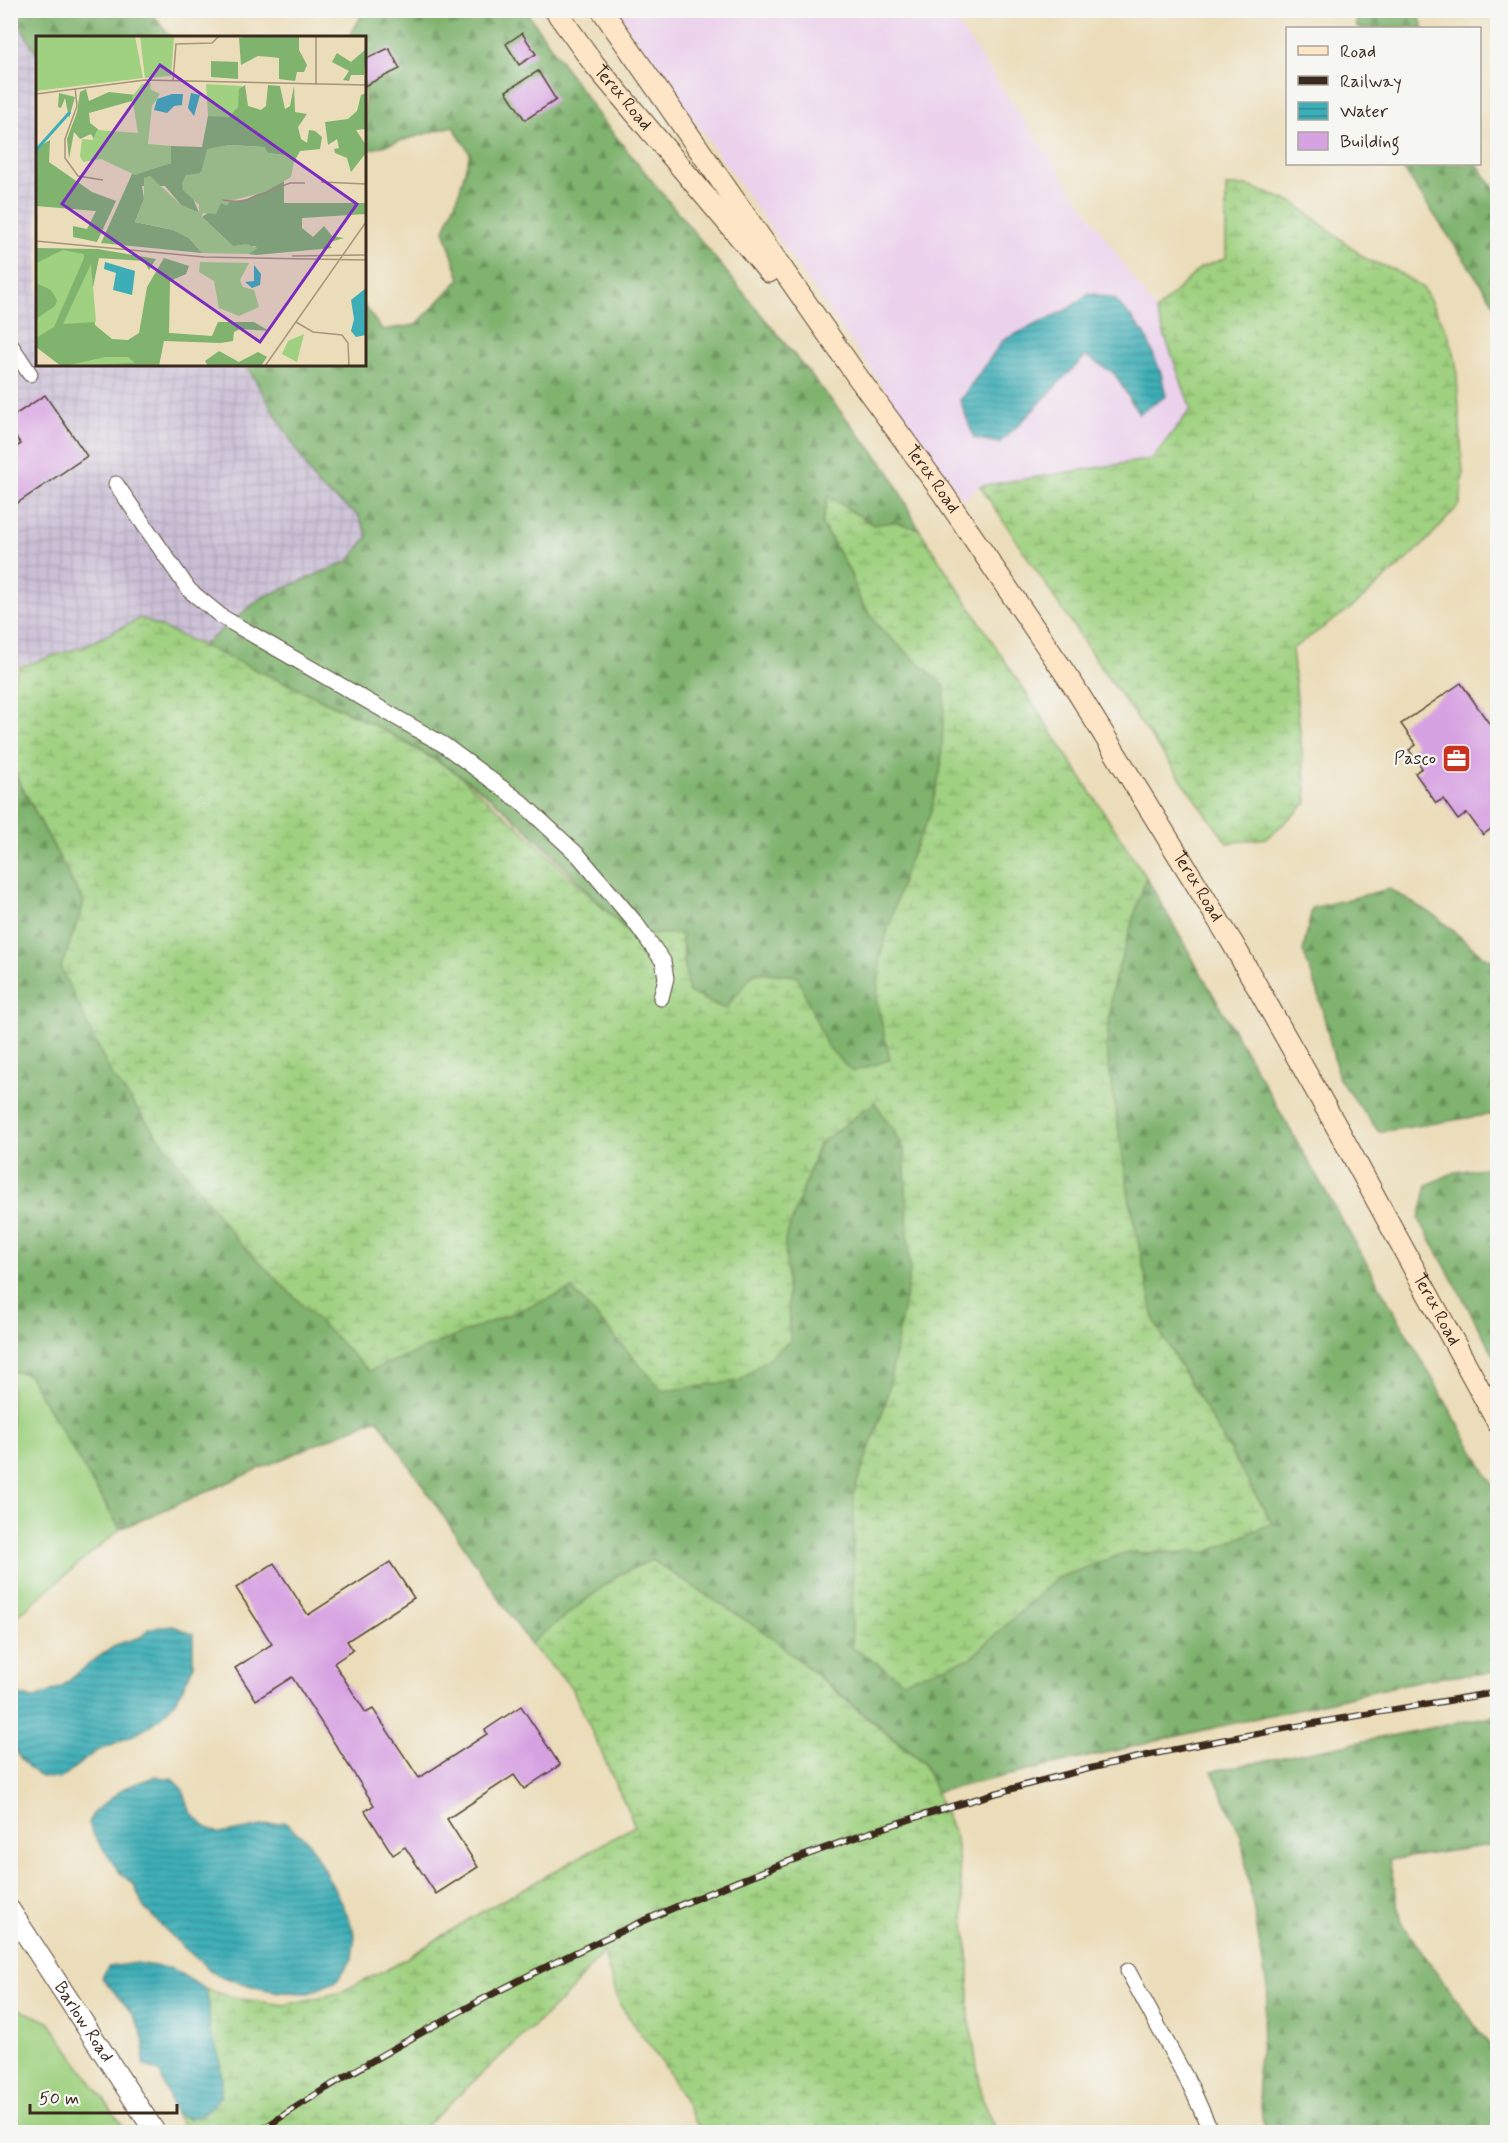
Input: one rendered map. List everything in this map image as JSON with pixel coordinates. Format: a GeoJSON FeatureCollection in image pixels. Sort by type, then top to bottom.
{"type":"FeatureCollection","features":[{"type":"Feature","properties":{"kind":"main road","name":"Terex Road"},"geometry":{"type":"LineString","coordinates":[[555,10],[594,64],[857,375]]}},
{"type":"Feature","properties":{"kind":"main road","name":"Terex Road"},"geometry":{"type":"LineString","coordinates":[[602,10],[857,375],[942,492],[1075,688],[1233,944],[1340,1131],[1497,1424]]}},
{"type":"Feature","properties":{"kind":"street"},"geometry":{"type":"LineString","coordinates":[[10,344],[30,374]]}},
{"type":"Feature","properties":{"kind":"street"},"geometry":{"type":"LineString","coordinates":[[116,484],[189,590],[222,617],[444,745],[521,802],[579,856],[634,921],[663,961],[666,978],[661,998]]}},
{"type":"Feature","properties":{"kind":"street","name":"Barlow Road"},"geometry":{"type":"LineString","coordinates":[[10,1910],[155,2133]]}},
{"type":"Feature","properties":{"kind":"street"},"geometry":{"type":"LineString","coordinates":[[1128,1971],[1192,2089],[1211,2133]]}},
{"type":"Feature","properties":{"kind":"shaded area"},"geometry":{"type":"Polygon","coordinates":[[[617,11],[949,11],[1156,311],[1191,409],[1152,460],[980,485],[964,501],[617,11]]]}},
{"type":"Feature","properties":{"kind":"shaded area"},"geometry":{"type":"Polygon","coordinates":[[[10,12],[36,52],[36,366],[247,366],[318,485],[358,515],[368,536],[349,561],[261,598],[202,645],[141,618],[85,646],[11,668],[10,12]]]}},
{"type":"Feature","properties":{"kind":"green space"},"geometry":{"type":"Polygon","coordinates":[[[11,10],[150,11],[169,36],[36,36],[36,52],[11,10]]]}},
{"type":"Feature","properties":{"kind":"green space"},"geometry":{"type":"Polygon","coordinates":[[[358,11],[420,11],[442,18],[441,11],[526,11],[599,116],[889,471],[919,529],[894,522],[873,525],[828,496],[822,524],[849,570],[861,603],[881,629],[945,687],[941,768],[930,815],[906,868],[877,1001],[890,1060],[852,1073],[827,1046],[796,976],[756,972],[725,1009],[688,992],[681,934],[630,934],[546,848],[478,788],[424,753],[362,719],[202,646],[261,598],[349,561],[368,536],[358,515],[318,486],[247,366],[366,366],[366,308],[382,330],[416,325],[460,279],[444,230],[458,196],[470,153],[453,126],[366,151],[366,36],[350,36],[361,17],[358,11]]]}},
{"type":"Feature","properties":{"kind":"green space"},"geometry":{"type":"Polygon","coordinates":[[[1361,11],[1413,11],[1417,13],[1424,27],[1357,27],[1356,15],[1361,11]]]}},
{"type":"Feature","properties":{"kind":"green space"},"geometry":{"type":"Polygon","coordinates":[[[1401,165],[1478,165],[1497,193],[1497,308],[1401,165]]]}},
{"type":"Feature","properties":{"kind":"green space"},"geometry":{"type":"Polygon","coordinates":[[[1226,186],[1248,186],[1294,203],[1369,261],[1393,269],[1423,288],[1448,333],[1456,362],[1463,475],[1460,504],[1422,546],[1354,606],[1292,649],[1307,803],[1267,838],[1227,843],[1104,672],[980,486],[1152,459],[1191,409],[1156,311],[1200,268],[1226,258],[1226,186]]]}},
{"type":"Feature","properties":{"kind":"green space"},"geometry":{"type":"Polygon","coordinates":[[[828,496],[873,525],[894,522],[919,529],[1146,877],[1113,985],[1106,1049],[1130,1203],[1155,1323],[1272,1523],[1208,1552],[1124,1553],[1055,1579],[971,1658],[903,1681],[852,1647],[854,1492],[886,1402],[910,1273],[904,1148],[875,1102],[819,1144],[785,1240],[790,1341],[739,1381],[663,1391],[572,1289],[369,1371],[236,1239],[111,1074],[61,968],[84,903],[11,766],[11,685],[19,667],[85,646],[141,618],[382,729],[455,772],[521,829],[630,934],[681,934],[688,992],[725,1009],[755,972],[797,976],[827,1046],[852,1072],[890,1060],[877,1001],[881,953],[906,868],[930,815],[941,768],[945,687],[881,629],[861,602],[849,570],[822,524],[828,496]]]}},
{"type":"Feature","properties":{"kind":"green space"},"geometry":{"type":"Polygon","coordinates":[[[10,766],[84,903],[61,968],[369,1370],[572,1289],[663,1390],[790,1341],[785,1240],[819,1144],[875,1102],[904,1148],[910,1273],[886,1402],[854,1492],[971,1658],[1055,1579],[1124,1553],[1208,1552],[1272,1523],[1155,1323],[1130,1203],[1106,1049],[1113,985],[1146,877],[1497,1492],[1497,1672],[1426,1679],[936,1792],[923,1762],[770,1636],[652,1560],[618,1575],[530,1644],[377,1418],[120,1529],[28,1374],[11,1371],[10,766]]]}},
{"type":"Feature","properties":{"kind":"green space"},"geometry":{"type":"Polygon","coordinates":[[[1389,889],[1437,917],[1484,957],[1497,961],[1497,1115],[1379,1132],[1339,1079],[1318,992],[1303,951],[1312,908],[1389,889]]]}},
{"type":"Feature","properties":{"kind":"green space"},"geometry":{"type":"Polygon","coordinates":[[[1498,1167],[1497,1360],[1419,1219],[1427,1185],[1455,1172],[1498,1167]]]}},
{"type":"Feature","properties":{"kind":"green space"},"geometry":{"type":"Polygon","coordinates":[[[11,1371],[28,1373],[120,1529],[11,1621],[11,1371]]]}},
{"type":"Feature","properties":{"kind":"green space"},"geometry":{"type":"Polygon","coordinates":[[[652,1560],[770,1636],[923,1763],[956,1838],[969,1963],[969,2016],[982,2097],[997,2132],[701,2132],[668,2071],[620,2005],[603,1952],[566,1996],[419,2132],[186,2132],[175,2114],[189,2119],[221,2096],[222,2077],[218,2053],[209,2032],[209,2005],[205,1989],[235,1998],[284,2005],[339,1993],[397,1964],[473,1917],[635,1826],[572,1688],[530,1644],[618,1575],[652,1560]]]}},
{"type":"Feature","properties":{"kind":"green space"},"geometry":{"type":"Polygon","coordinates":[[[1497,1715],[1497,1844],[1389,1860],[1402,1924],[1497,2056],[1497,2132],[1264,2132],[1257,2072],[1268,1993],[1241,1836],[1212,1771],[1497,1715]]]}},
{"type":"Feature","properties":{"kind":"green space"},"geometry":{"type":"Polygon","coordinates":[[[18,2009],[49,2022],[127,2132],[11,2132],[11,2012],[18,2009]]]}},
{"type":"Feature","properties":{"kind":"water"},"geometry":{"type":"Polygon","coordinates":[[[1089,293],[1115,299],[1145,334],[1161,373],[1166,396],[1139,414],[1114,373],[1086,356],[999,443],[974,438],[960,400],[1003,340],[1068,309],[1089,293]]]}},
{"type":"Feature","properties":{"kind":"water"},"geometry":{"type":"Polygon","coordinates":[[[173,1626],[193,1634],[193,1667],[177,1699],[161,1717],[140,1732],[95,1752],[60,1779],[41,1777],[30,1769],[18,1755],[11,1740],[11,1695],[14,1693],[33,1699],[61,1687],[95,1659],[118,1644],[141,1637],[149,1628],[173,1626]]]}},
{"type":"Feature","properties":{"kind":"water"},"geometry":{"type":"Polygon","coordinates":[[[154,1777],[171,1778],[183,1790],[190,1811],[204,1826],[220,1834],[284,1822],[308,1841],[342,1903],[355,1934],[352,1959],[337,1981],[309,1993],[281,1992],[262,1989],[216,1975],[182,1946],[144,1908],[134,1885],[120,1873],[92,1833],[89,1823],[93,1813],[124,1788],[154,1777]]]}},
{"type":"Feature","properties":{"kind":"water"},"geometry":{"type":"Polygon","coordinates":[[[137,1963],[173,1969],[205,1989],[209,2005],[209,2032],[218,2053],[222,2077],[221,2096],[201,2115],[183,2117],[175,2114],[160,2073],[143,2064],[144,2045],[139,2026],[102,1978],[108,1967],[137,1963]]]}},
{"type":"Feature","properties":{"kind":"building"},"geometry":{"type":"Polygon","coordinates":[[[522,33],[536,54],[519,65],[506,44],[522,33]]]}},
{"type":"Feature","properties":{"kind":"building"},"geometry":{"type":"Polygon","coordinates":[[[389,48],[400,69],[366,85],[366,59],[389,48]]]}},
{"type":"Feature","properties":{"kind":"building"},"geometry":{"type":"Polygon","coordinates":[[[538,71],[556,100],[525,120],[506,91],[538,71]]]}},
{"type":"Feature","properties":{"kind":"building"},"geometry":{"type":"Polygon","coordinates":[[[45,395],[87,456],[10,508],[10,451],[21,444],[10,429],[10,418],[45,395]]]}},
{"type":"Feature","properties":{"kind":"building","name":"Pasco"},"geometry":{"type":"Polygon","coordinates":[[[1461,683],[1497,735],[1497,824],[1483,835],[1467,813],[1458,820],[1443,799],[1436,803],[1415,773],[1422,768],[1409,750],[1416,745],[1401,724],[1461,683]]]}},
{"type":"Feature","properties":{"kind":"building"},"geometry":{"type":"Polygon","coordinates":[[[390,1562],[414,1598],[347,1641],[353,1650],[334,1663],[366,1713],[373,1709],[419,1778],[487,1734],[485,1730],[521,1706],[560,1765],[524,1789],[514,1775],[447,1819],[478,1867],[436,1894],[405,1847],[393,1855],[365,1811],[374,1805],[292,1677],[256,1700],[235,1668],[272,1644],[236,1588],[274,1563],[308,1615],[390,1562]]]}},
{"type":"Feature","properties":{"kind":"railway"},"geometry":{"type":"LineString","coordinates":[[259,2132],[332,2084],[382,2055],[528,1976],[668,1910],[811,1853],[958,1804],[1090,1768],[1264,1732],[1498,1692]]}},
{"type":"Feature","properties":{"kind":"place","name":"Pasco"},"geometry":{"type":"Point","coordinates":[1457,759]}}]}
